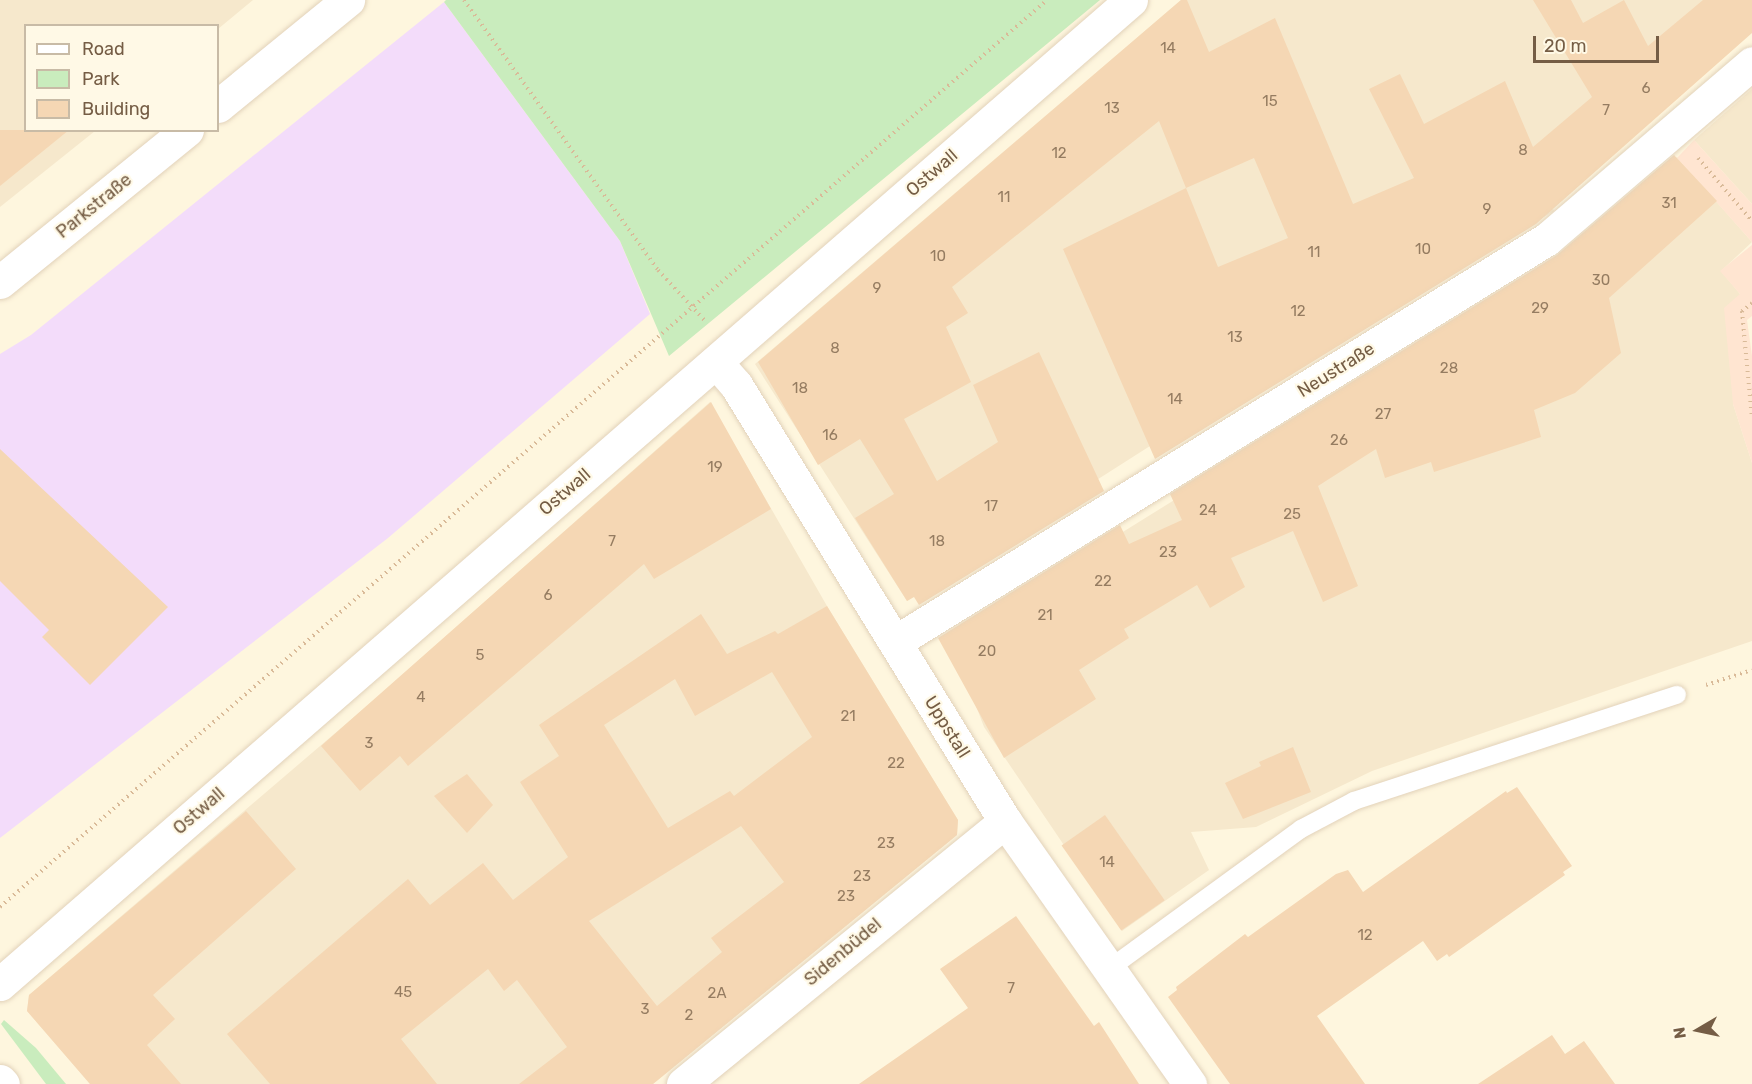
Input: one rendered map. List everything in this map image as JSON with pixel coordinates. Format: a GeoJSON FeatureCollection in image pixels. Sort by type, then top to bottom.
{"type":"FeatureCollection","features":[{"type":"Feature","properties":{"kind":"street"},"geometry":{"type":"LineString","coordinates":[[219,105],[348,0]]}},
{"type":"Feature","properties":{"kind":"street","name":"Ostwall"},"geometry":{"type":"LineString","coordinates":[[0,984],[1131,0]]}},
{"type":"Feature","properties":{"kind":"street","name":"Neustraße"},"geometry":{"type":"LineString","coordinates":[[895,642],[1547,239],[1752,63]]}},
{"type":"Feature","properties":{"kind":"street","name":"Parkstraße"},"geometry":{"type":"LineString","coordinates":[[0,282],[185,132]]}},
{"type":"Feature","properties":{"kind":"street","name":"Uppstall"},"geometry":{"type":"LineString","coordinates":[[716,362],[736,385],[1005,821],[1190,1084]]}},
{"type":"Feature","properties":{"kind":"street","name":"Sidenbüdel"},"geometry":{"type":"LineString","coordinates":[[682,1084],[1005,821]]}},
{"type":"Feature","properties":{"kind":"lane"},"geometry":{"type":"LineString","coordinates":[[1109,969],[1301,829],[1354,801],[1677,695]]}},
{"type":"Feature","properties":{"kind":"path"},"geometry":{"type":"LineString","coordinates":[[465,0],[658,270],[694,310]]}},
{"type":"Feature","properties":{"kind":"path"},"geometry":{"type":"LineString","coordinates":[[0,907],[694,310],[1047,0]]}},
{"type":"Feature","properties":{"kind":"path"},"geometry":{"type":"LineString","coordinates":[[1675,131],[1752,221]]}},
{"type":"Feature","properties":{"kind":"path"},"geometry":{"type":"LineString","coordinates":[[1752,303],[1742,311],[1752,419]]}},
{"type":"Feature","properties":{"kind":"path"},"geometry":{"type":"LineString","coordinates":[[1677,695],[1752,670]]}},
{"type":"Feature","properties":{"kind":"shaded area"},"geometry":{"type":"Polygon","coordinates":[[[0,0],[253,0],[219,28],[219,24],[24,24],[24,132],[94,132],[0,207],[0,0]]]}},
{"type":"Feature","properties":{"kind":"shaded area"},"geometry":{"type":"Polygon","coordinates":[[[1181,0],[1752,0],[1553,208],[1554,211],[1150,446],[907,601],[755,364],[1181,0]]]}},
{"type":"Feature","properties":{"kind":"shaded area"},"geometry":{"type":"Polygon","coordinates":[[[444,2],[620,241],[650,314],[388,538],[0,838],[0,354],[31,335],[444,2]]]}},
{"type":"Feature","properties":{"kind":"shaded area"},"geometry":{"type":"Polygon","coordinates":[[[1752,89],[1752,204],[1694,140],[1752,89]]]}},
{"type":"Feature","properties":{"kind":"shaded area"},"geometry":{"type":"Polygon","coordinates":[[[1694,140],[1752,204],[1752,242],[1677,158],[1694,140]]]}},
{"type":"Feature","properties":{"kind":"shaded area"},"geometry":{"type":"Polygon","coordinates":[[[1677,157],[1752,242],[1721,271],[1740,294],[1733,404],[1752,463],[1752,641],[1372,771],[1256,827],[1191,832],[1209,870],[1122,931],[984,727],[973,698],[1118,535],[1565,257],[1677,157]]]}},
{"type":"Feature","properties":{"kind":"shaded area"},"geometry":{"type":"Polygon","coordinates":[[[1752,245],[1752,316],[1747,320],[1752,356],[1752,463],[1733,404],[1724,308],[1740,294],[1720,271],[1752,245]]]}},
{"type":"Feature","properties":{"kind":"shaded area"},"geometry":{"type":"Polygon","coordinates":[[[710,402],[827,606],[958,820],[957,835],[653,1084],[90,1084],[27,1011],[29,995],[375,699],[710,402]]]}},
{"type":"Feature","properties":{"kind":"green space"},"geometry":{"type":"Polygon","coordinates":[[[446,0],[1100,0],[669,356],[620,241],[444,2],[446,0]]]}},
{"type":"Feature","properties":{"kind":"green space"},"geometry":{"type":"Polygon","coordinates":[[[4,1020],[36,1048],[66,1084],[46,1084],[1,1024],[4,1020]]]}},
{"type":"Feature","properties":{"kind":"building"},"geometry":{"type":"Polygon","coordinates":[[[1181,0],[1187,0],[1209,52],[1275,18],[1353,204],[1414,178],[1369,89],[1400,74],[1424,124],[1505,81],[1533,147],[1592,97],[1533,0],[1571,0],[1583,23],[1624,0],[1648,46],[1703,0],[1752,0],[1752,33],[1536,224],[1155,459],[1063,249],[1186,188],[1159,121],[952,287],[968,313],[946,327],[971,382],[904,419],[937,481],[998,442],[973,385],[1039,352],[1104,491],[919,605],[914,597],[907,601],[855,518],[894,494],[860,439],[818,465],[758,362],[1181,0]],[[1254,158],[1186,188],[1218,267],[1288,238],[1254,158]]]}},
{"type":"Feature","properties":{"kind":"building"},"geometry":{"type":"Polygon","coordinates":[[[0,130],[67,132],[0,186],[0,130]]]}},
{"type":"Feature","properties":{"kind":"building"},"geometry":{"type":"Polygon","coordinates":[[[1674,155],[1717,201],[1609,298],[1621,353],[1575,393],[1534,410],[1541,437],[1434,472],[1431,462],[1385,478],[1376,449],[1318,486],[1358,586],[1323,602],[1293,531],[1231,558],[1245,587],[1210,608],[1197,585],[1124,629],[1129,638],[1079,670],[1096,699],[1004,758],[938,638],[1120,525],[1129,544],[1182,520],[1170,494],[1557,255],[1674,155]]]}},
{"type":"Feature","properties":{"kind":"building"},"geometry":{"type":"Polygon","coordinates":[[[711,402],[771,509],[654,579],[644,564],[408,766],[400,756],[360,791],[321,746],[711,402]]]}},
{"type":"Feature","properties":{"kind":"building"},"geometry":{"type":"Polygon","coordinates":[[[0,449],[168,607],[90,685],[42,637],[49,630],[0,581],[0,449]]]}},
{"type":"Feature","properties":{"kind":"building"},"geometry":{"type":"Polygon","coordinates":[[[827,606],[958,820],[957,835],[653,1084],[519,1084],[567,1047],[517,980],[504,991],[488,969],[401,1039],[437,1084],[270,1084],[227,1034],[408,879],[430,905],[483,863],[513,900],[568,857],[520,782],[559,756],[539,725],[701,614],[727,654],[775,631],[778,634],[827,606]],[[772,672],[695,716],[675,679],[604,725],[668,828],[730,791],[734,796],[812,737],[772,672]],[[741,826],[589,921],[657,1006],[722,952],[711,938],[784,882],[741,826]]]}},
{"type":"Feature","properties":{"kind":"building"},"geometry":{"type":"Polygon","coordinates":[[[1293,747],[1311,792],[1243,819],[1225,783],[1261,766],[1259,762],[1293,747]]]}},
{"type":"Feature","properties":{"kind":"building"},"geometry":{"type":"Polygon","coordinates":[[[467,774],[493,805],[467,833],[434,796],[467,774]]]}},
{"type":"Feature","properties":{"kind":"building"},"geometry":{"type":"Polygon","coordinates":[[[1517,787],[1572,866],[1563,872],[1565,875],[1449,957],[1447,954],[1437,961],[1423,941],[1317,1016],[1365,1084],[1230,1084],[1168,997],[1177,990],[1176,987],[1245,934],[1248,937],[1336,874],[1348,870],[1363,892],[1506,791],[1507,793],[1517,787]]]}},
{"type":"Feature","properties":{"kind":"building"},"geometry":{"type":"Polygon","coordinates":[[[246,811],[296,869],[153,995],[175,1019],[147,1045],[181,1084],[90,1084],[27,1011],[29,995],[246,811]]]}},
{"type":"Feature","properties":{"kind":"building"},"geometry":{"type":"Polygon","coordinates":[[[1105,815],[1165,900],[1121,931],[1062,845],[1105,815]]]}},
{"type":"Feature","properties":{"kind":"building"},"geometry":{"type":"Polygon","coordinates":[[[1016,916],[1094,1026],[1099,1022],[1139,1084],[859,1084],[968,1008],[940,969],[1016,916]]]}},
{"type":"Feature","properties":{"kind":"building"},"geometry":{"type":"Polygon","coordinates":[[[1552,1035],[1565,1054],[1584,1041],[1615,1084],[1478,1084],[1552,1035]]]}}]}
